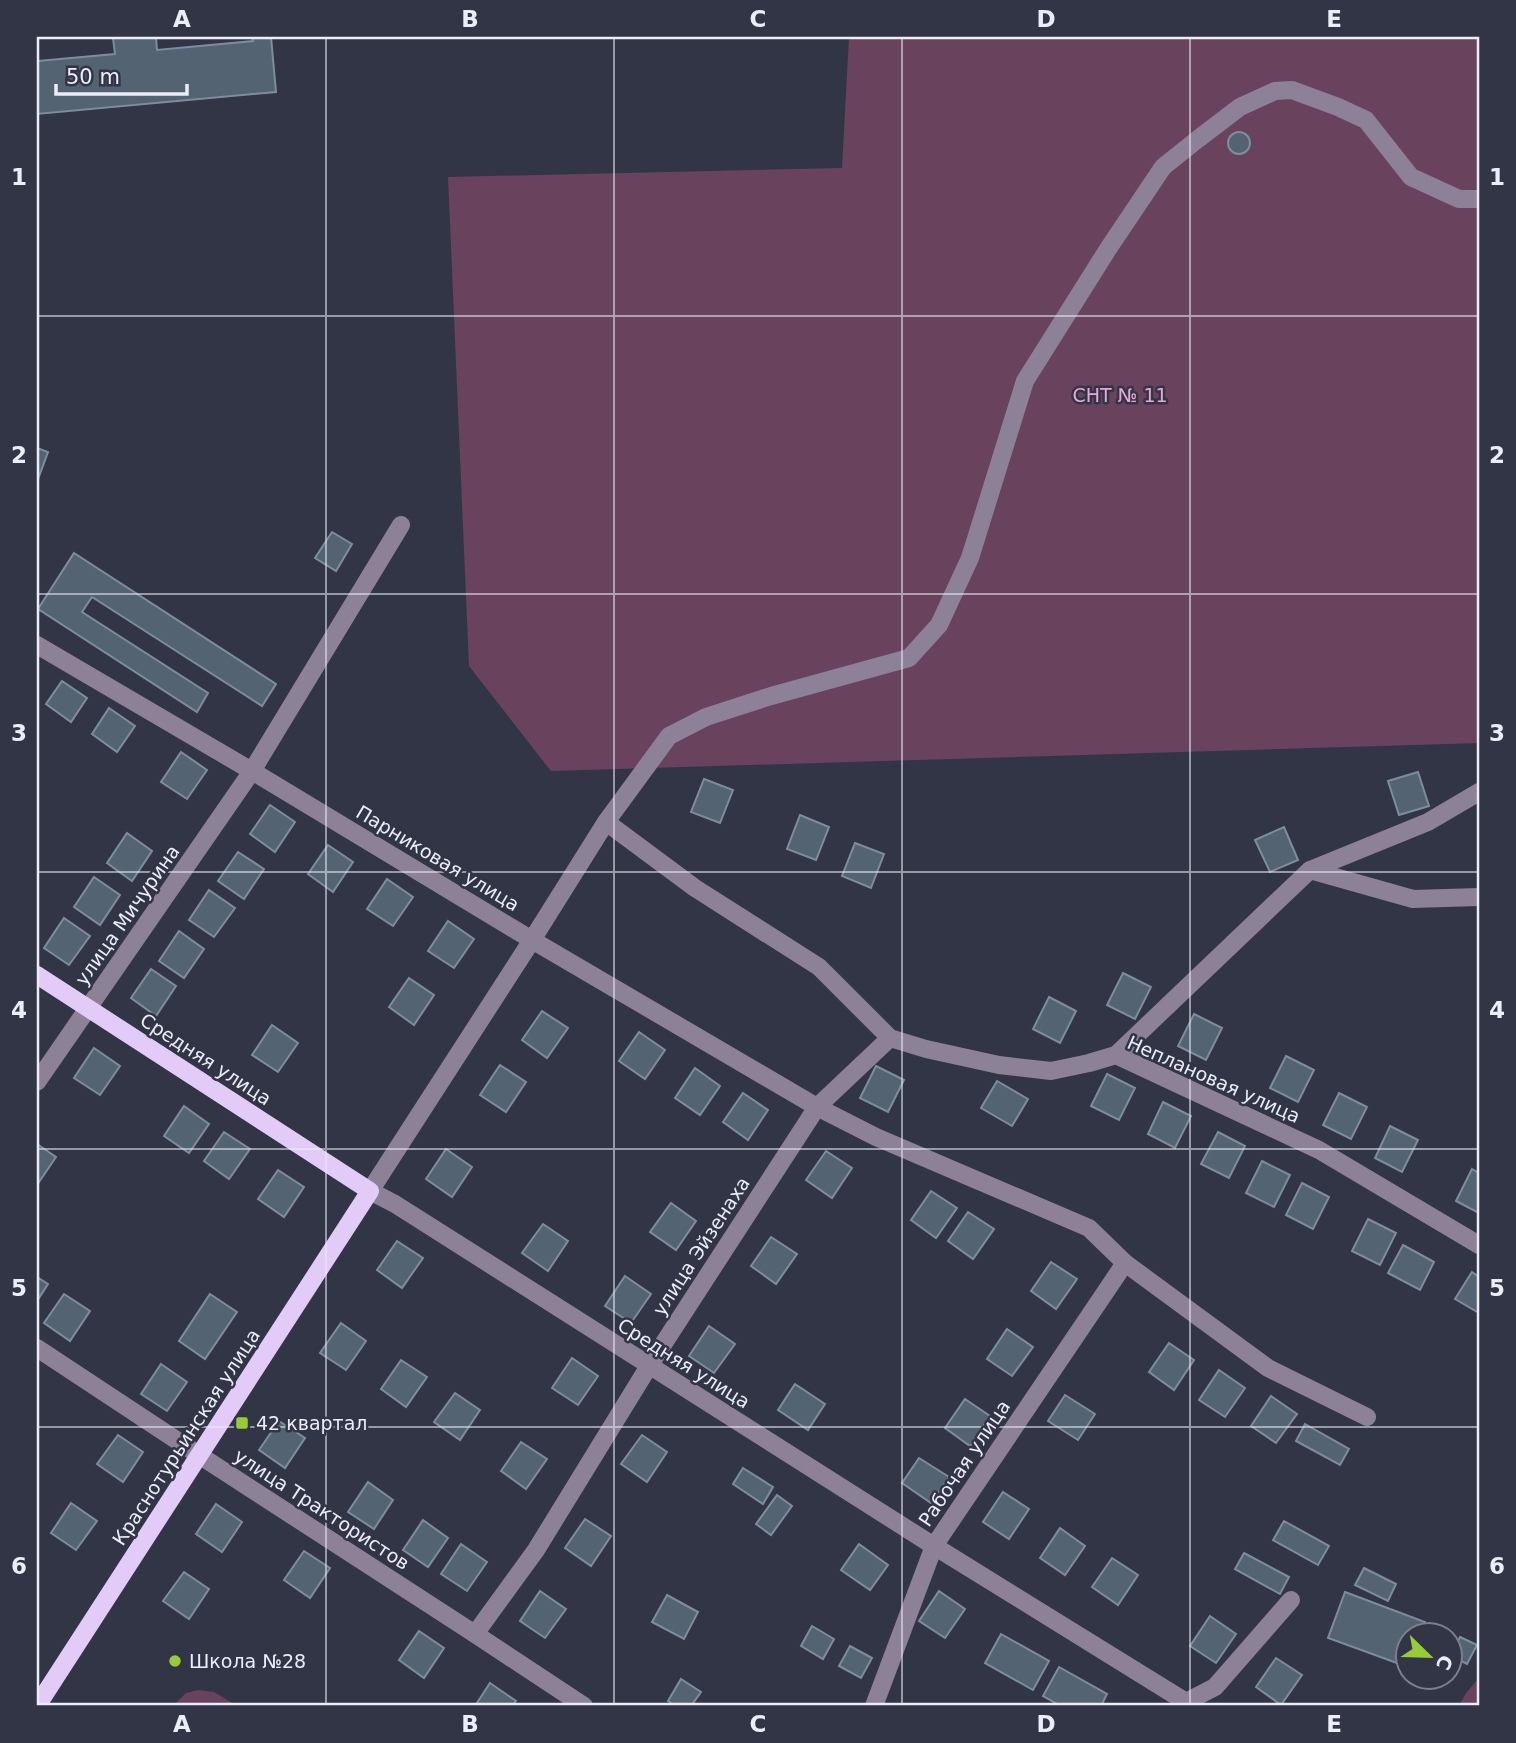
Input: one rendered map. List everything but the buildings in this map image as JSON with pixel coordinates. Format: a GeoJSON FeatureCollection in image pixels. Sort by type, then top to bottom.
{"type":"FeatureCollection","features":[{"type":"Feature","properties":{"kind":"main road","name":"Средняя улица"},"geometry":{"type":"LineString","coordinates":[[37,975],[370,1191]]}},
{"type":"Feature","properties":{"kind":"main road","name":"Краснотурьинская улица"},"geometry":{"type":"LineString","coordinates":[[37,1706],[370,1191]]}},
{"type":"Feature","properties":{"kind":"street"},"geometry":{"type":"LineString","coordinates":[[370,1191],[606,822],[669,736],[706,717],[909,658],[939,625],[970,558],[1025,381],[1108,248],[1163,167],[1240,107],[1275,91],[1292,90],[1366,120],[1411,177],[1459,199],[1479,199]]}},
{"type":"Feature","properties":{"kind":"street","name":"улица Мичурина"},"geometry":{"type":"LineString","coordinates":[[37,1082],[253,771],[401,525]]}},
{"type":"Feature","properties":{"kind":"street","name":"Парниковая улица"},"geometry":{"type":"LineString","coordinates":[[37,645],[817,1107],[876,1138],[1089,1228],[1125,1263],[1268,1368],[1367,1416]]}},
{"type":"Feature","properties":{"kind":"street"},"geometry":{"type":"LineString","coordinates":[[1116,1055],[1310,870],[1427,822],[1479,792]]}},
{"type":"Feature","properties":{"kind":"street","name":"Неплановая улица"},"geometry":{"type":"LineString","coordinates":[[606,822],[695,888],[819,967],[890,1038],[999,1065],[1051,1071],[1116,1055],[1319,1150],[1479,1245]]}},
{"type":"Feature","properties":{"kind":"street"},"geometry":{"type":"LineString","coordinates":[[1310,870],[1413,899],[1479,897]]}},
{"type":"Feature","properties":{"kind":"street","name":"улица Эйзенаха"},"geometry":{"type":"LineString","coordinates":[[475,1633],[536,1550],[649,1366],[817,1107],[890,1038]]}},
{"type":"Feature","properties":{"kind":"street","name":"Средняя улица"},"geometry":{"type":"LineString","coordinates":[[370,1191],[395,1204],[1186,1703],[1215,1687],[1291,1600]]}},
{"type":"Feature","properties":{"kind":"street","name":"Рабочая улица"},"geometry":{"type":"LineString","coordinates":[[874,1706],[934,1546],[1125,1263]]}},
{"type":"Feature","properties":{"kind":"street","name":"улица Трактористов"},"geometry":{"type":"LineString","coordinates":[[37,1348],[584,1706]]}},
{"type":"Feature","properties":{"kind":"green space","name":"СНТ № 11"},"geometry":{"type":"Polygon","coordinates":[[[849,37],[1479,37],[1479,743],[551,771],[469,666],[448,177],[842,168],[849,37]]]}},
{"type":"Feature","properties":{"kind":"green space"},"geometry":{"type":"Polygon","coordinates":[[[1479,1678],[1479,1706],[1459,1706],[1466,1693],[1479,1678]]]}},
{"type":"Feature","properties":{"kind":"green space"},"geometry":{"type":"Polygon","coordinates":[[[198,1690],[214,1692],[237,1706],[173,1706],[186,1693],[198,1690]]]}},
{"type":"Feature","properties":{"kind":"place","name":"42 квартал"},"geometry":{"type":"Point","coordinates":[242,1423]}},
{"type":"Feature","properties":{"kind":"place","name":"Школа №28"},"geometry":{"type":"Point","coordinates":[175,1661]}}]}
